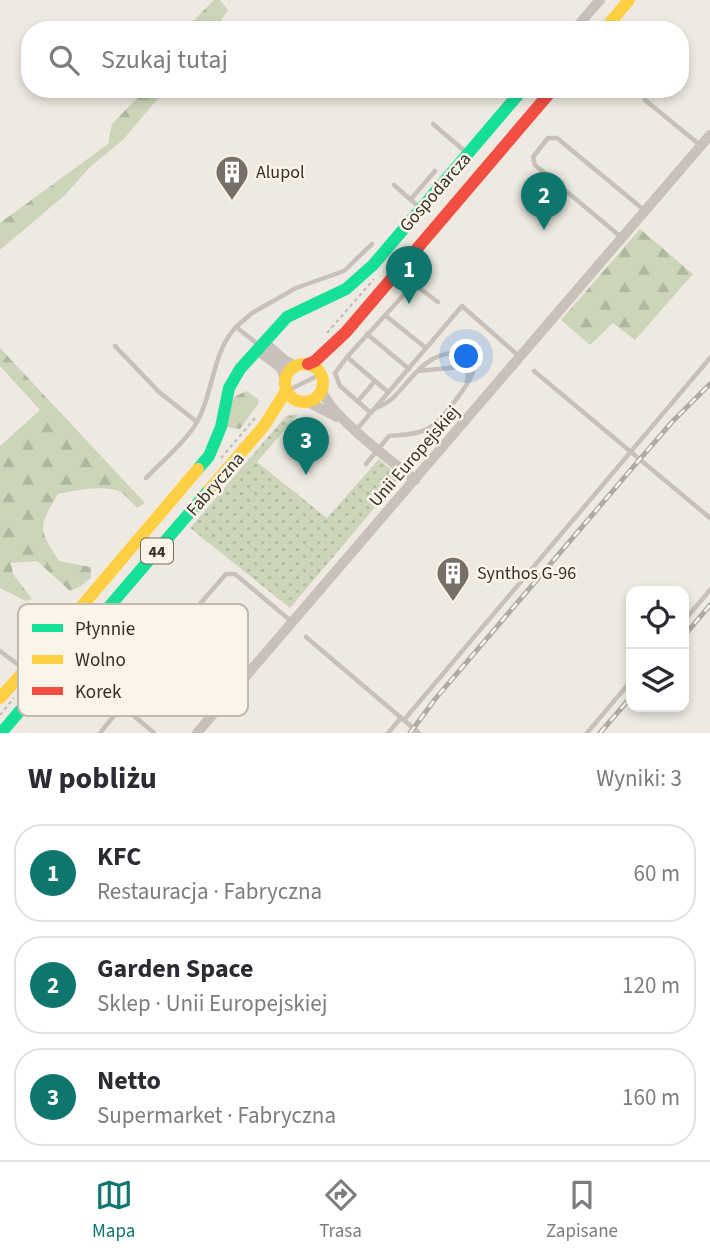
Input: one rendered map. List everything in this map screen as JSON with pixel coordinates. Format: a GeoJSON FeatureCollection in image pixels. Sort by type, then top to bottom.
{"type":"FeatureCollection","features":[{"type":"Feature","properties":{"kind":"main road"},"geometry":{"type":"LineString","coordinates":[[612,21],[629,0]]}},
{"type":"Feature","properties":{"kind":"main road","name":"Gospodarcza"},"geometry":{"type":"LineString","coordinates":[[82,604],[209,456],[221,427],[229,388],[240,369],[287,317],[335,295],[357,280],[515,98]]}},
{"type":"Feature","properties":{"kind":"main road","name":"44"},"geometry":{"type":"LineString","coordinates":[[321,374],[326,360],[346,332],[545,98]]}},
{"type":"Feature","properties":{"kind":"main road","name":"44"},"geometry":{"type":"LineString","coordinates":[[322,390],[317,398],[294,393],[289,371],[302,365],[346,332]]}},
{"type":"Feature","properties":{"kind":"main road"},"geometry":{"type":"LineString","coordinates":[[302,365],[321,374],[322,390]]}},
{"type":"Feature","properties":{"kind":"main road","name":"Fabryczna"},"geometry":{"type":"LineString","coordinates":[[112,604],[294,393]]}},
{"type":"Feature","properties":{"kind":"main road","name":"Gospodarcza"},"geometry":{"type":"LineString","coordinates":[[0,698],[18,679]]}},
{"type":"Feature","properties":{"kind":"main road","name":"Fabryczna"},"geometry":{"type":"LineString","coordinates":[[1,733],[18,713]]}},
{"type":"Feature","properties":{"kind":"street"},"geometry":{"type":"LineString","coordinates":[[582,21],[600,0]]}},
{"type":"Feature","properties":{"kind":"street","name":"Unii Europejskiej"},"geometry":{"type":"LineString","coordinates":[[248,673],[710,135]]}},
{"type":"Feature","properties":{"kind":"street"},"geometry":{"type":"LineString","coordinates":[[260,346],[286,361],[302,365]]}},
{"type":"Feature","properties":{"kind":"street"},"geometry":{"type":"LineString","coordinates":[[260,346],[281,368],[294,393],[347,422]]}},
{"type":"Feature","properties":{"kind":"street"},"geometry":{"type":"LineString","coordinates":[[322,390],[326,400],[347,422],[415,480]]}},
{"type":"Feature","properties":{"kind":"street","name":"Unii Europejskiej"},"geometry":{"type":"LineString","coordinates":[[197,733],[212,716]]}},
{"type":"Feature","properties":{"kind":"lane"},"geometry":{"type":"LineString","coordinates":[[645,100],[701,146]]}},
{"type":"Feature","properties":{"kind":"lane"},"geometry":{"type":"LineString","coordinates":[[433,124],[468,154]]}},
{"type":"Feature","properties":{"kind":"lane"},"geometry":{"type":"LineString","coordinates":[[622,238],[535,165],[533,157],[544,142],[548,138],[557,138],[645,211]]}},
{"type":"Feature","properties":{"kind":"lane"},"geometry":{"type":"LineString","coordinates":[[411,199],[435,171]]}},
{"type":"Feature","properties":{"kind":"lane"},"geometry":{"type":"LineString","coordinates":[[394,185],[421,209]]}},
{"type":"Feature","properties":{"kind":"lane"},"geometry":{"type":"LineString","coordinates":[[146,478],[197,422],[229,334],[252,313],[296,288],[344,271],[372,244]]}},
{"type":"Feature","properties":{"kind":"lane"},"geometry":{"type":"LineString","coordinates":[[372,411],[340,386],[335,377],[337,369],[412,287],[419,288],[438,302]]}},
{"type":"Feature","properties":{"kind":"lane"},"geometry":{"type":"LineString","coordinates":[[356,430],[462,306],[520,357]]}},
{"type":"Feature","properties":{"kind":"lane"},"geometry":{"type":"LineString","coordinates":[[386,316],[426,348]]}},
{"type":"Feature","properties":{"kind":"lane"},"geometry":{"type":"LineString","coordinates":[[236,327],[260,346]]}},
{"type":"Feature","properties":{"kind":"lane"},"geometry":{"type":"LineString","coordinates":[[367,334],[408,369],[417,371],[459,367],[468,373],[466,387]]}},
{"type":"Feature","properties":{"kind":"lane"},"geometry":{"type":"LineString","coordinates":[[116,346],[159,393],[197,422]]}},
{"type":"Feature","properties":{"kind":"lane"},"geometry":{"type":"LineString","coordinates":[[366,464],[389,436],[414,434],[431,428],[466,387],[474,368],[463,354],[440,355],[426,362],[386,404],[372,411]]}},
{"type":"Feature","properties":{"kind":"lane"},"geometry":{"type":"LineString","coordinates":[[347,357],[388,392]]}},
{"type":"Feature","properties":{"kind":"lane"},"geometry":{"type":"LineString","coordinates":[[388,733],[710,358]]}},
{"type":"Feature","properties":{"kind":"lane"},"geometry":{"type":"LineString","coordinates":[[534,371],[710,518]]}},
{"type":"Feature","properties":{"kind":"lane"},"geometry":{"type":"LineString","coordinates":[[294,393],[321,374]]}},
{"type":"Feature","properties":{"kind":"lane"},"geometry":{"type":"LineString","coordinates":[[358,401],[375,381]]}},
{"type":"Feature","properties":{"kind":"lane"},"geometry":{"type":"LineString","coordinates":[[200,604],[226,574],[235,574],[292,622]]}},
{"type":"Feature","properties":{"kind":"lane"},"geometry":{"type":"LineString","coordinates":[[689,615],[710,590]]}},
{"type":"Feature","properties":{"kind":"lane"},"geometry":{"type":"LineString","coordinates":[[306,637],[419,733]]}},
{"type":"Feature","properties":{"kind":"lane"},"geometry":{"type":"LineString","coordinates":[[1,654],[18,665]]}},
{"type":"Feature","properties":{"kind":"lane"},"geometry":{"type":"LineString","coordinates":[[587,733],[626,687]]}},
{"type":"Feature","properties":{"kind":"lane"},"geometry":{"type":"LineString","coordinates":[[100,733],[114,716]]}},
{"type":"Feature","properties":{"kind":"lane"},"geometry":{"type":"LineString","coordinates":[[134,716],[154,733]]}},
{"type":"Feature","properties":{"kind":"green space"},"geometry":{"type":"Polygon","coordinates":[[[214,0],[220,0],[228,10],[220,21],[193,21],[214,0]]]}},
{"type":"Feature","properties":{"kind":"green space"},"geometry":{"type":"Polygon","coordinates":[[[137,98],[158,98],[123,140],[90,167],[65,195],[0,250],[0,223],[108,144],[112,124],[137,98]]]}},
{"type":"Feature","properties":{"kind":"green space"},"geometry":{"type":"Polygon","coordinates":[[[640,229],[693,274],[635,340],[613,323],[590,345],[561,320],[640,229]]]}},
{"type":"Feature","properties":{"kind":"green space"},"geometry":{"type":"Polygon","coordinates":[[[0,348],[145,503],[137,508],[122,493],[107,489],[58,494],[44,521],[44,534],[59,561],[91,567],[91,578],[70,591],[37,561],[11,563],[13,574],[32,599],[26,601],[0,588],[0,446],[40,410],[0,366],[0,348]]]}},
{"type":"Feature","properties":{"kind":"green space"},"geometry":{"type":"Polygon","coordinates":[[[246,391],[258,399],[259,403],[240,429],[227,427],[225,417],[234,397],[246,391]]]}},
{"type":"Feature","properties":{"kind":"green space"},"geometry":{"type":"Polygon","coordinates":[[[298,414],[257,462],[327,518],[379,459],[396,474],[398,480],[290,608],[190,528],[286,416],[298,414]]]}},
{"type":"Feature","properties":{"kind":"railway"},"geometry":{"type":"LineString","coordinates":[[410,733],[436,698],[640,459],[710,384]]}},
{"type":"Feature","properties":{"kind":"railway"},"geometry":{"type":"LineString","coordinates":[[689,630],[710,605]]}},
{"type":"Feature","properties":{"kind":"railway"},"geometry":{"type":"LineString","coordinates":[[600,733],[626,703]]}},
{"type":"Feature","properties":{"kind":"traffic: fast"},"geometry":{"type":"LineString","coordinates":[[198,469],[209,456],[221,427],[229,388],[240,369],[287,317],[346,289],[373,265],[515,98]]}},
{"type":"Feature","properties":{"kind":"traffic: fast"},"geometry":{"type":"LineString","coordinates":[[111,604],[209,490]]}},
{"type":"Feature","properties":{"kind":"traffic: fast"},"geometry":{"type":"LineString","coordinates":[[1,733],[18,713]]}},
{"type":"Feature","properties":{"kind":"traffic: slow"},"geometry":{"type":"LineString","coordinates":[[612,21],[629,0]]}},
{"type":"Feature","properties":{"kind":"traffic: slow"},"geometry":{"type":"LineString","coordinates":[[304,364],[318,369],[323,383],[318,397],[304,402],[290,397],[285,383],[290,369],[304,364]]}},
{"type":"Feature","properties":{"kind":"traffic: slow"},"geometry":{"type":"LineString","coordinates":[[209,490],[264,426],[286,391]]}},
{"type":"Feature","properties":{"kind":"traffic: slow"},"geometry":{"type":"LineString","coordinates":[[84,604],[198,469]]}},
{"type":"Feature","properties":{"kind":"traffic: slow"},"geometry":{"type":"LineString","coordinates":[[0,698],[18,678]]}},
{"type":"Feature","properties":{"kind":"traffic: jam"},"geometry":{"type":"LineString","coordinates":[[308,364],[315,361],[346,332],[545,98]]}},
{"type":"Feature","properties":{"kind":"place","name":"Alupol"},"geometry":{"type":"Point","coordinates":[232,202]}},
{"type":"Feature","properties":{"kind":"place","name":"Garden Space"},"geometry":{"type":"Point","coordinates":[544,230]}},
{"type":"Feature","properties":{"kind":"place","name":"KFC"},"geometry":{"type":"Point","coordinates":[409,304]}},
{"type":"Feature","properties":{"kind":"place","name":"Netto"},"geometry":{"type":"Point","coordinates":[306,475]}},
{"type":"Feature","properties":{"kind":"place","name":"Synthos G-96"},"geometry":{"type":"Point","coordinates":[453,603]}}]}
